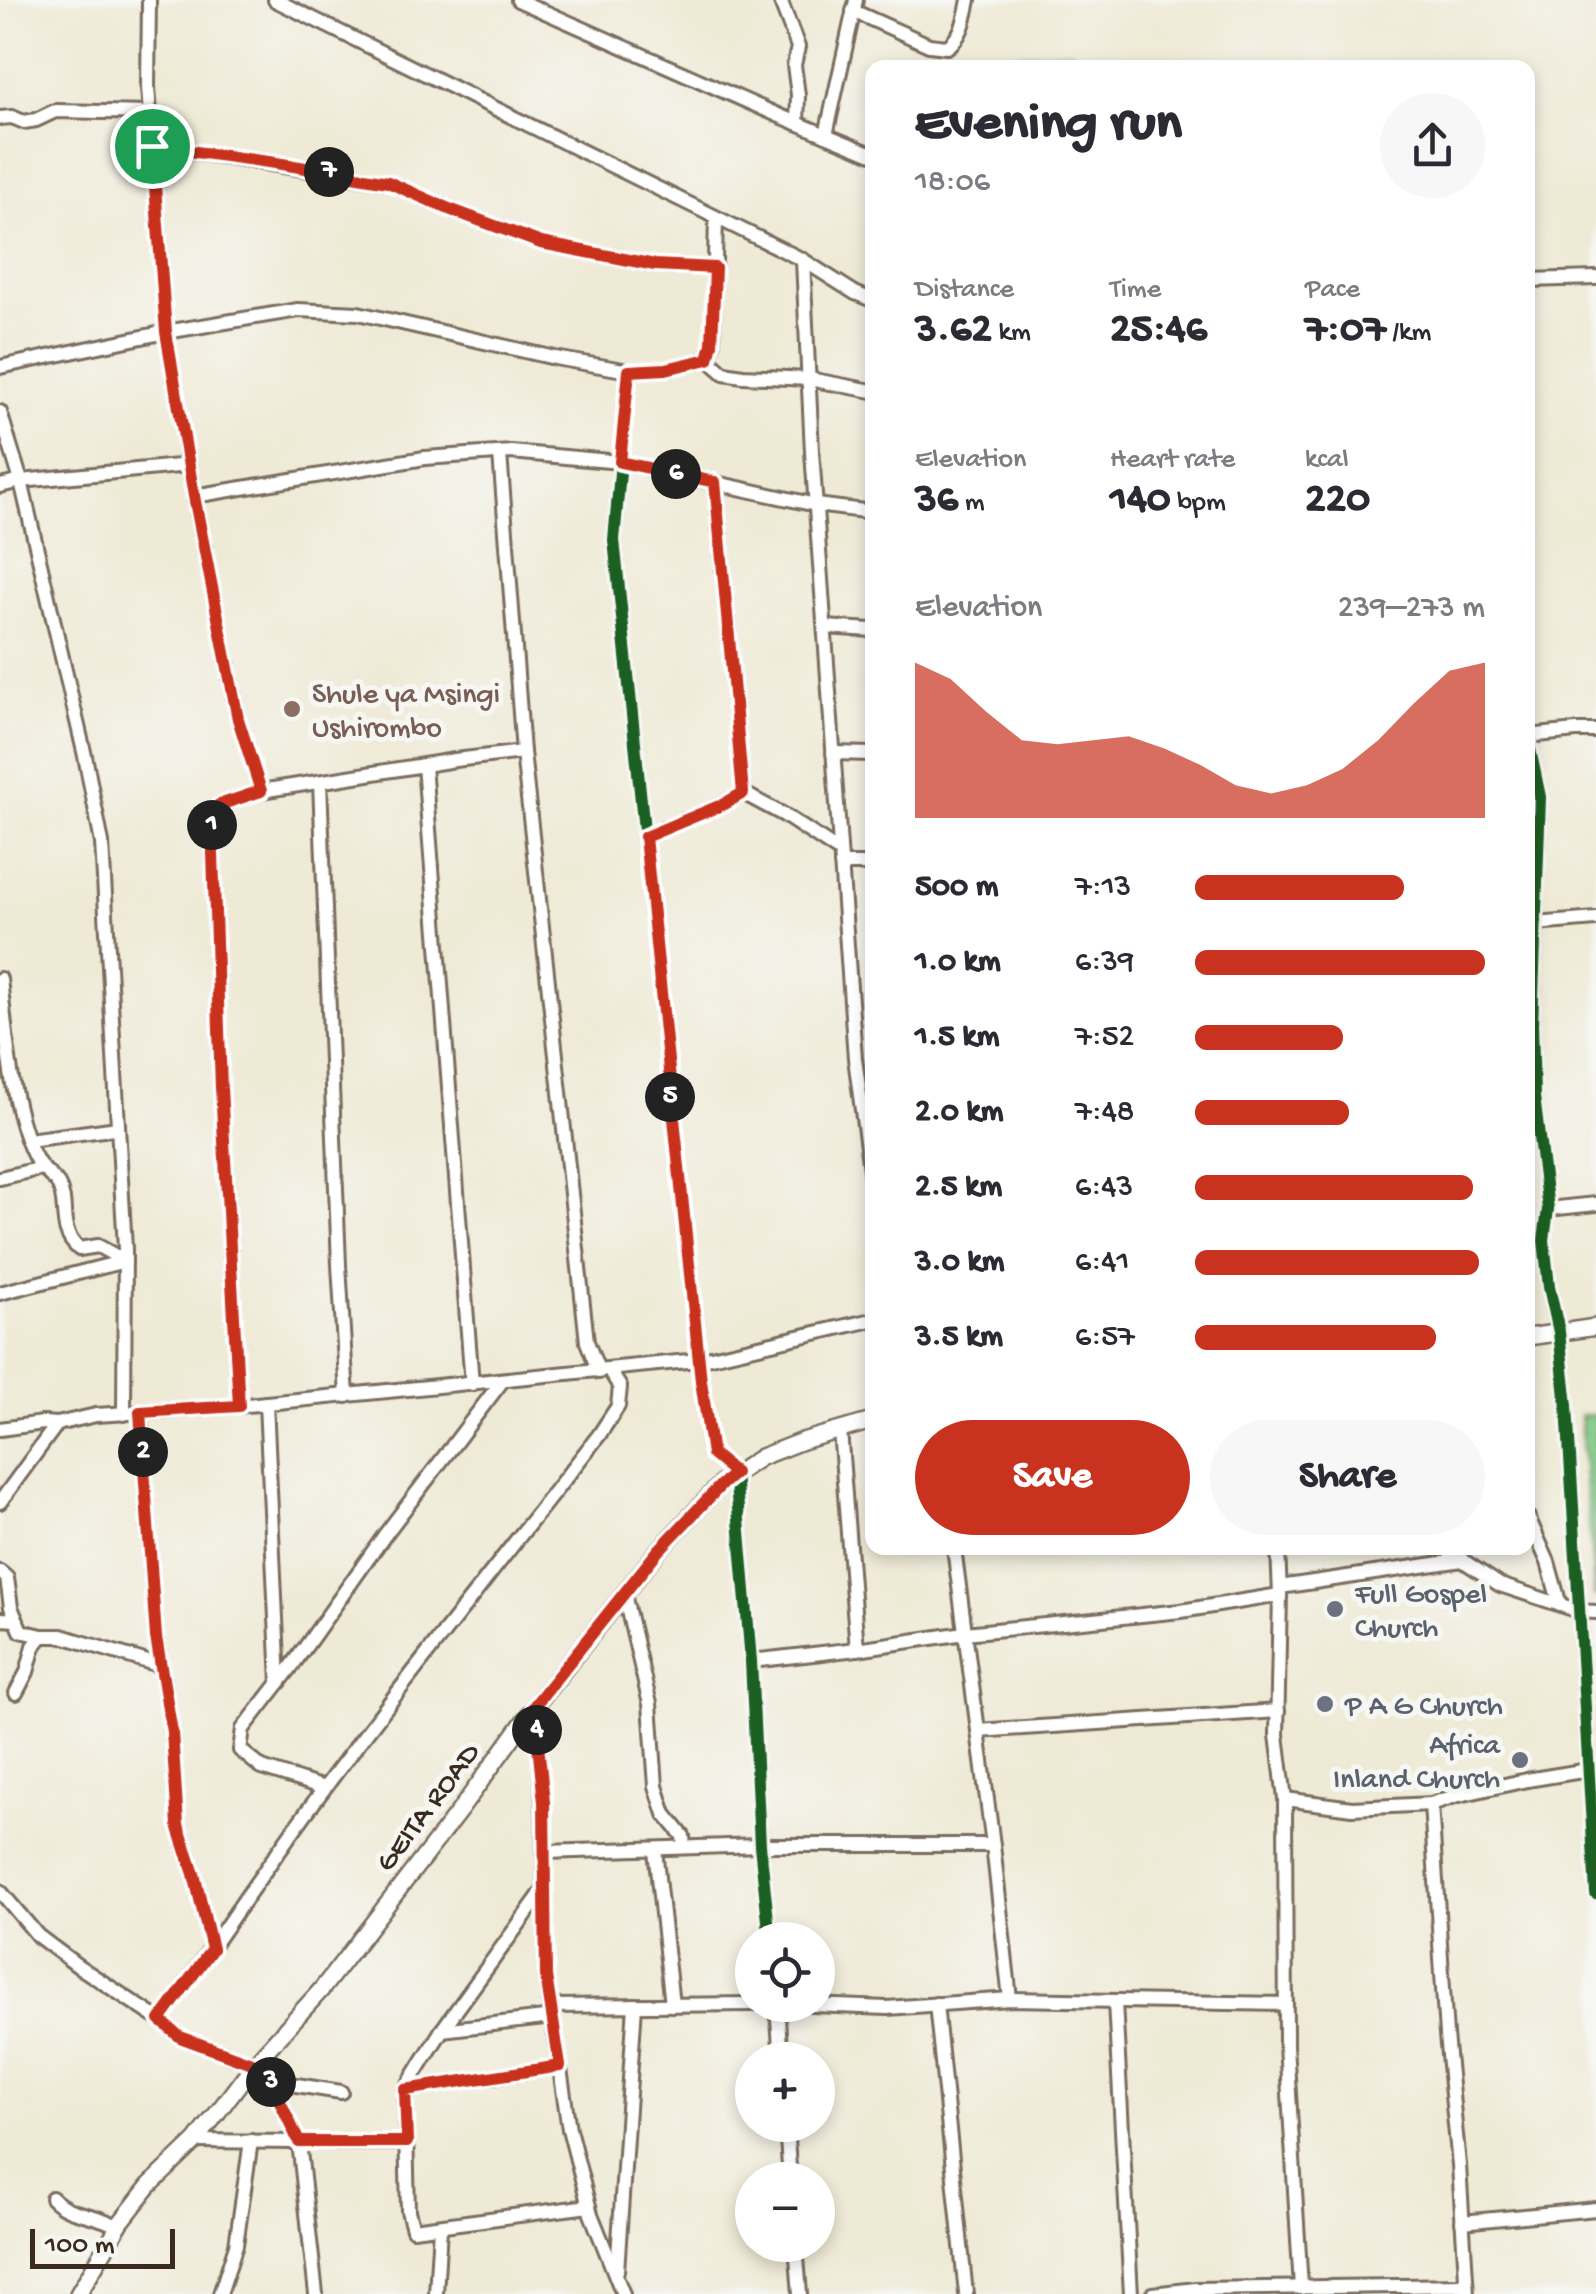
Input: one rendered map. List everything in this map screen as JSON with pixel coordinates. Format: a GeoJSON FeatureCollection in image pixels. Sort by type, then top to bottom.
{"type":"FeatureCollection","features":[{"type":"Feature","properties":{"kind":"main road"},"geometry":{"type":"LineString","coordinates":[[1535,1336],[1596,1327]]}},
{"type":"Feature","properties":{"kind":"main road","name":"GEITA ROAD"},"geometry":{"type":"LineString","coordinates":[[78,2294],[118,2227],[150,2186],[196,2141],[254,2064],[321,1990],[460,1810],[534,1706],[658,1551],[735,1473],[802,1440],[865,1423]]}},
{"type":"Feature","properties":{"kind":"street"},"geometry":{"type":"LineString","coordinates":[[149,0],[148,87],[166,332],[238,719],[261,791]]}},
{"type":"Feature","properties":{"kind":"street"},"geometry":{"type":"LineString","coordinates":[[275,0],[804,260],[865,297]]}},
{"type":"Feature","properties":{"kind":"street"},"geometry":{"type":"LineString","coordinates":[[518,0],[865,151]]}},
{"type":"Feature","properties":{"kind":"street"},"geometry":{"type":"LineString","coordinates":[[780,0],[798,48],[794,65],[796,123]]}},
{"type":"Feature","properties":{"kind":"street"},"geometry":{"type":"LineString","coordinates":[[826,135],[854,6],[907,36],[948,47],[956,41],[963,26],[968,0]]}},
{"type":"Feature","properties":{"kind":"street"},"geometry":{"type":"LineString","coordinates":[[0,118],[24,122],[55,111],[150,113]]}},
{"type":"Feature","properties":{"kind":"street"},"geometry":{"type":"LineString","coordinates":[[152,146],[388,182],[541,243],[655,265],[715,268]]}},
{"type":"Feature","properties":{"kind":"street"},"geometry":{"type":"LineString","coordinates":[[708,359],[712,344],[716,218]]}},
{"type":"Feature","properties":{"kind":"street"},"geometry":{"type":"LineString","coordinates":[[804,260],[824,627],[855,1058],[865,1133]]}},
{"type":"Feature","properties":{"kind":"street"},"geometry":{"type":"LineString","coordinates":[[1535,280],[1596,278]]}},
{"type":"Feature","properties":{"kind":"street"},"geometry":{"type":"LineString","coordinates":[[0,367],[166,332],[298,310],[358,313],[629,371],[666,369],[708,359]]}},
{"type":"Feature","properties":{"kind":"street"},"geometry":{"type":"LineString","coordinates":[[708,359],[724,373],[809,379],[865,390]]}},
{"type":"Feature","properties":{"kind":"street"},"geometry":{"type":"LineString","coordinates":[[629,371],[614,540],[698,1360],[712,1454],[735,1473],[768,1922]]}},
{"type":"Feature","properties":{"kind":"street"},"geometry":{"type":"LineString","coordinates":[[0,412],[21,482],[86,756],[102,842],[125,1262],[124,1414]]}},
{"type":"Feature","properties":{"kind":"street"},"geometry":{"type":"LineString","coordinates":[[194,496],[425,458],[511,452],[620,462],[816,505],[865,511]]}},
{"type":"Feature","properties":{"kind":"street"},"geometry":{"type":"LineString","coordinates":[[160,2020],[324,1788],[618,1406],[620,1387],[587,1342],[523,752],[500,454]]}},
{"type":"Feature","properties":{"kind":"street"},"geometry":{"type":"LineString","coordinates":[[0,486],[188,464]]}},
{"type":"Feature","properties":{"kind":"street"},"geometry":{"type":"LineString","coordinates":[[715,482],[743,793]]}},
{"type":"Feature","properties":{"kind":"street"},"geometry":{"type":"LineString","coordinates":[[824,627],[865,630]]}},
{"type":"Feature","properties":{"kind":"street"},"geometry":{"type":"LineString","coordinates":[[1535,737],[1596,731]]}},
{"type":"Feature","properties":{"kind":"street"},"geometry":{"type":"LineString","coordinates":[[239,1406],[221,1088],[212,824],[219,805],[261,791],[523,752]]}},
{"type":"Feature","properties":{"kind":"street"},"geometry":{"type":"LineString","coordinates":[[834,753],[865,754]]}},
{"type":"Feature","properties":{"kind":"street"},"geometry":{"type":"LineString","coordinates":[[424,765],[472,1384]]}},
{"type":"Feature","properties":{"kind":"street"},"geometry":{"type":"LineString","coordinates":[[1535,772],[1540,797],[1535,949]]}},
{"type":"Feature","properties":{"kind":"street"},"geometry":{"type":"LineString","coordinates":[[320,782],[339,1265],[348,1396]]}},
{"type":"Feature","properties":{"kind":"street"},"geometry":{"type":"LineString","coordinates":[[645,837],[743,793]]}},
{"type":"Feature","properties":{"kind":"street"},"geometry":{"type":"LineString","coordinates":[[743,793],[784,814],[841,858],[865,863]]}},
{"type":"Feature","properties":{"kind":"street"},"geometry":{"type":"LineString","coordinates":[[1536,924],[1596,919]]}},
{"type":"Feature","properties":{"kind":"street"},"geometry":{"type":"LineString","coordinates":[[0,979],[8,1055],[22,1125],[38,1164],[59,1186],[64,1227],[70,1241],[78,1249],[98,1246],[125,1262]]}},
{"type":"Feature","properties":{"kind":"street"},"geometry":{"type":"LineString","coordinates":[[1535,1105],[1548,1209],[1544,1240],[1549,1287],[1560,1332],[1567,1406],[1596,1894]]}},
{"type":"Feature","properties":{"kind":"street"},"geometry":{"type":"LineString","coordinates":[[28,1140],[118,1128]]}},
{"type":"Feature","properties":{"kind":"street"},"geometry":{"type":"LineString","coordinates":[[0,1178],[42,1168]]}},
{"type":"Feature","properties":{"kind":"street"},"geometry":{"type":"LineString","coordinates":[[1548,1209],[1596,1204]]}},
{"type":"Feature","properties":{"kind":"street"},"geometry":{"type":"LineString","coordinates":[[0,1293],[125,1262]]}},
{"type":"Feature","properties":{"kind":"street"},"geometry":{"type":"LineString","coordinates":[[0,1428],[57,1424],[96,1415],[266,1404],[698,1360],[865,1322]]}},
{"type":"Feature","properties":{"kind":"street"},"geometry":{"type":"LineString","coordinates":[[324,1788],[262,1768],[240,1750],[243,1729],[502,1381]]}},
{"type":"Feature","properties":{"kind":"street"},"geometry":{"type":"LineString","coordinates":[[266,1404],[279,1683]]}},
{"type":"Feature","properties":{"kind":"street"},"geometry":{"type":"LineString","coordinates":[[140,1412],[156,1637],[172,1732],[178,1825],[212,1949]]}},
{"type":"Feature","properties":{"kind":"street"},"geometry":{"type":"LineString","coordinates":[[0,1502],[57,1424]]}},
{"type":"Feature","properties":{"kind":"street"},"geometry":{"type":"LineString","coordinates":[[840,1430],[857,1650]]}},
{"type":"Feature","properties":{"kind":"street"},"geometry":{"type":"LineString","coordinates":[[1535,1533],[1560,1605]]}},
{"type":"Feature","properties":{"kind":"street"},"geometry":{"type":"LineString","coordinates":[[955,1555],[994,1845],[1010,1999]]}},
{"type":"Feature","properties":{"kind":"street"},"geometry":{"type":"LineString","coordinates":[[1278,1555],[1277,1735],[1284,1798],[1286,2004],[1301,2288]]}},
{"type":"Feature","properties":{"kind":"street"},"geometry":{"type":"LineString","coordinates":[[1454,1555],[1500,1586],[1579,1611],[1596,1612]]}},
{"type":"Feature","properties":{"kind":"street"},"geometry":{"type":"LineString","coordinates":[[751,1661],[857,1650],[964,1632],[1180,1611],[1462,1560]]}},
{"type":"Feature","properties":{"kind":"street"},"geometry":{"type":"LineString","coordinates":[[0,1572],[6,1578],[21,1630],[62,1636],[160,1666]]}},
{"type":"Feature","properties":{"kind":"street"},"geometry":{"type":"LineString","coordinates":[[624,1594],[650,1704],[656,1786],[665,1814],[682,1836],[684,1848]]}},
{"type":"Feature","properties":{"kind":"street"},"geometry":{"type":"LineString","coordinates":[[0,1620],[17,1620]]}},
{"type":"Feature","properties":{"kind":"street"},"geometry":{"type":"LineString","coordinates":[[16,1693],[34,1646],[42,1636]]}},
{"type":"Feature","properties":{"kind":"street"},"geometry":{"type":"LineString","coordinates":[[534,1706],[544,1802],[546,1976],[569,2129],[588,2206],[623,2294]]}},
{"type":"Feature","properties":{"kind":"street"},"geometry":{"type":"LineString","coordinates":[[978,1731],[1278,1711]]}},
{"type":"Feature","properties":{"kind":"street"},"geometry":{"type":"LineString","coordinates":[[1284,1798],[1352,1808],[1431,1804],[1588,1770]]}},
{"type":"Feature","properties":{"kind":"street"},"geometry":{"type":"LineString","coordinates":[[1152,2294],[1196,2289],[1466,2289],[1431,1804]]}},
{"type":"Feature","properties":{"kind":"street"},"geometry":{"type":"LineString","coordinates":[[545,1852],[760,1845],[994,1845]]}},
{"type":"Feature","properties":{"kind":"street"},"geometry":{"type":"LineString","coordinates":[[655,1850],[672,2005]]}},
{"type":"Feature","properties":{"kind":"street"},"geometry":{"type":"LineString","coordinates":[[545,1888],[442,2030],[405,2090],[408,2211],[413,2229],[588,2206]]}},
{"type":"Feature","properties":{"kind":"street"},"geometry":{"type":"LineString","coordinates":[[0,1892],[38,1936],[78,1966],[180,2037],[254,2064],[270,2080],[299,2142],[316,2294]]}},
{"type":"Feature","properties":{"kind":"street"},"geometry":{"type":"LineString","coordinates":[[835,2006],[887,2008],[1010,1999],[1286,2004]]}},
{"type":"Feature","properties":{"kind":"street"},"geometry":{"type":"LineString","coordinates":[[1115,2002],[1130,2294]]}},
{"type":"Feature","properties":{"kind":"street"},"geometry":{"type":"LineString","coordinates":[[442,2030],[552,2012],[735,2004]]}},
{"type":"Feature","properties":{"kind":"street"},"geometry":{"type":"LineString","coordinates":[[936,2004],[966,2294]]}},
{"type":"Feature","properties":{"kind":"street"},"geometry":{"type":"LineString","coordinates":[[616,2274],[635,2006]]}},
{"type":"Feature","properties":{"kind":"street"},"geometry":{"type":"LineString","coordinates":[[405,2090],[560,2066]]}},
{"type":"Feature","properties":{"kind":"street"},"geometry":{"type":"LineString","coordinates":[[270,2080],[341,2092]]}},
{"type":"Feature","properties":{"kind":"street"},"geometry":{"type":"LineString","coordinates":[[196,2141],[407,2142]]}},
{"type":"Feature","properties":{"kind":"street"},"geometry":{"type":"LineString","coordinates":[[220,2294],[236,2245],[251,2141]]}},
{"type":"Feature","properties":{"kind":"street"},"geometry":{"type":"LineString","coordinates":[[52,2198],[62,2209],[104,2218],[118,2227]]}},
{"type":"Feature","properties":{"kind":"street"},"geometry":{"type":"LineString","coordinates":[[1462,2222],[1596,2209]]}},
{"type":"Feature","properties":{"kind":"street"},"geometry":{"type":"LineString","coordinates":[[436,2294],[440,2227]]}},
{"type":"Feature","properties":{"kind":"street"},"geometry":{"type":"LineString","coordinates":[[797,2262],[800,2294]]}},
{"type":"Feature","properties":{"kind":"green space"},"geometry":{"type":"Polygon","coordinates":[[[1071,51],[1072,60],[983,60],[1071,51]]]}},
{"type":"Feature","properties":{"kind":"green space"},"geometry":{"type":"Polygon","coordinates":[[[1596,1415],[1596,1597],[1595,1597],[1580,1416],[1596,1415]]]}},
{"type":"Feature","properties":{"kind":"cycle path"},"geometry":{"type":"LineString","coordinates":[[629,371],[614,540],[701,1381],[712,1455],[735,1473],[768,1922]]}},
{"type":"Feature","properties":{"kind":"cycle path"},"geometry":{"type":"LineString","coordinates":[[1535,773],[1540,797],[1535,940]]}},
{"type":"Feature","properties":{"kind":"cycle path"},"geometry":{"type":"LineString","coordinates":[[1535,1105],[1548,1209],[1544,1240],[1567,1406],[1596,1894]]}},
{"type":"Feature","properties":{"kind":"place","name":"Shule ya Msingi Ushirombo"},"geometry":{"type":"Point","coordinates":[292,709]}},
{"type":"Feature","properties":{"kind":"place","name":"Full Gospel Church"},"geometry":{"type":"Point","coordinates":[1335,1609]}},
{"type":"Feature","properties":{"kind":"place","name":"P A G Church"},"geometry":{"type":"Point","coordinates":[1325,1704]}},
{"type":"Feature","properties":{"kind":"place","name":"Africa Inland Church"},"geometry":{"type":"Point","coordinates":[1520,1760]}},
{"type":"Feature","properties":{"kind":"route"},"geometry":{"type":"LineString","coordinates":[[152,146],[388,182],[541,243],[655,265],[715,268],[708,359],[666,369],[629,371],[620,462],[715,482],[743,793],[645,837],[701,1381],[712,1454],[735,1473],[658,1551],[534,1706],[544,1802],[546,1976],[560,2066],[405,2090],[407,2142],[299,2142],[270,2080],[254,2064],[180,2037],[160,2020],[212,1949],[178,1825],[172,1732],[156,1637],[140,1412],[239,1406],[221,1088],[212,824],[219,805],[261,791],[238,719],[166,332],[152,146]]}}]}
